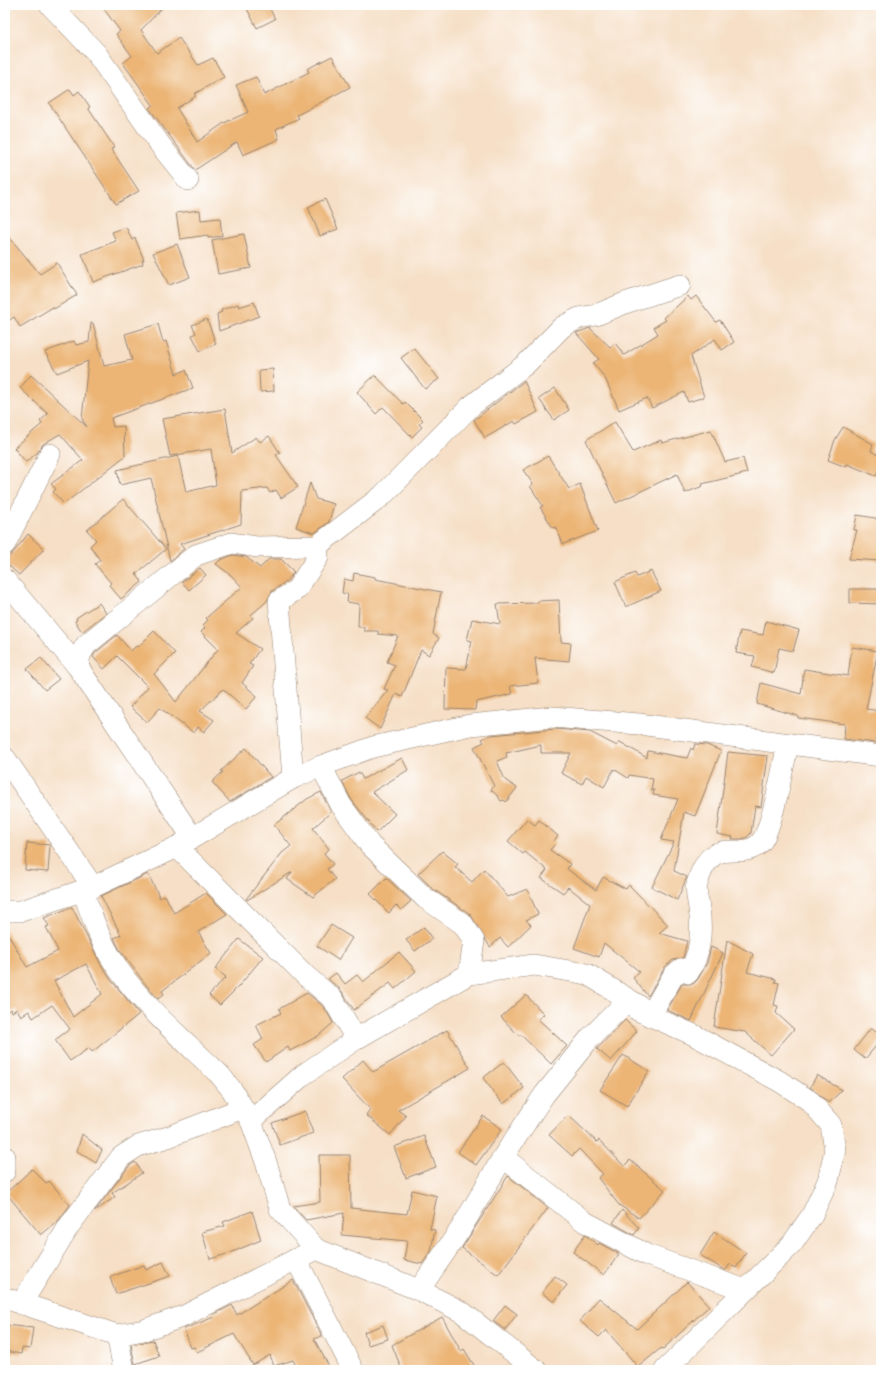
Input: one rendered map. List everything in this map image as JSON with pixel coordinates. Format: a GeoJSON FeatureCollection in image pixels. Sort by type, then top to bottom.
{"type":"FeatureCollection","features":[{"type":"Feature","properties":{"kind":"street"},"geometry":{"type":"LineString","coordinates":[[50,5],[96,53],[161,146],[188,180]]}},
{"type":"Feature","properties":{"kind":"street"},"geometry":{"type":"LineString","coordinates":[[78,667],[80,655],[86,645],[196,555],[232,543],[257,547],[317,546],[382,496],[471,406],[501,385],[526,364],[562,327],[579,318],[596,315],[680,285]]}},
{"type":"Feature","properties":{"kind":"street"},"geometry":{"type":"LineString","coordinates":[[5,544],[50,454]]}},
{"type":"Feature","properties":{"kind":"street"},"geometry":{"type":"LineString","coordinates":[[293,778],[279,601],[297,589],[318,557],[317,546]]}},
{"type":"Feature","properties":{"kind":"street"},"geometry":{"type":"LineString","coordinates":[[5,580],[78,667],[185,842],[301,970],[333,998],[356,1039]]}},
{"type":"Feature","properties":{"kind":"street"},"geometry":{"type":"LineString","coordinates":[[5,911],[21,911],[88,889],[185,842],[293,778],[321,766],[373,747],[470,725],[552,717],[639,724],[881,756]]}},
{"type":"Feature","properties":{"kind":"street"},"geometry":{"type":"LineString","coordinates":[[652,1013],[673,976],[681,969],[688,973],[695,963],[701,923],[697,886],[708,859],[720,851],[750,850],[761,841],[780,784],[788,743]]}},
{"type":"Feature","properties":{"kind":"street"},"geometry":{"type":"LineString","coordinates":[[5,758],[88,889],[97,932],[111,958],[142,998],[220,1075],[247,1115],[266,1162],[280,1209],[316,1249],[419,1290],[462,1312],[536,1370]]}},
{"type":"Feature","properties":{"kind":"street"},"geometry":{"type":"LineString","coordinates":[[321,766],[341,805],[370,845],[425,898],[463,924],[474,941],[469,974]]}},
{"type":"Feature","properties":{"kind":"street"},"geometry":{"type":"LineString","coordinates":[[316,1249],[184,1316],[144,1330],[117,1335],[13,1301],[121,1157],[138,1146],[247,1115],[356,1039],[469,974],[534,965],[587,974],[652,1013]]}},
{"type":"Feature","properties":{"kind":"street"},"geometry":{"type":"LineString","coordinates":[[624,1004],[652,1013]]}},
{"type":"Feature","properties":{"kind":"street"},"geometry":{"type":"LineString","coordinates":[[419,1290],[460,1230],[503,1157],[549,1089],[590,1038],[624,1004]]}},
{"type":"Feature","properties":{"kind":"street"},"geometry":{"type":"LineString","coordinates":[[624,1004],[694,1035],[779,1081],[810,1101],[831,1125],[835,1150],[828,1181],[812,1215],[792,1244],[665,1370]]}},
{"type":"Feature","properties":{"kind":"street"},"geometry":{"type":"LineString","coordinates":[[5,1157],[5,1171]]}},
{"type":"Feature","properties":{"kind":"street"},"geometry":{"type":"LineString","coordinates":[[503,1157],[585,1222],[647,1255],[745,1290]]}},
{"type":"Feature","properties":{"kind":"street"},"geometry":{"type":"LineString","coordinates":[[296,1259],[352,1370]]}},
{"type":"Feature","properties":{"kind":"street"},"geometry":{"type":"LineString","coordinates":[[117,1335],[124,1370]]}},
{"type":"Feature","properties":{"kind":"building"},"geometry":{"type":"Polygon","coordinates":[[[101,5],[165,5],[141,30],[157,53],[179,38],[198,65],[213,58],[224,77],[194,94],[196,96],[177,108],[197,142],[224,123],[248,112],[236,85],[256,77],[264,95],[309,72],[307,69],[332,56],[350,87],[297,115],[299,118],[276,129],[279,139],[243,155],[237,142],[195,170],[149,108],[153,105],[123,63],[132,56],[116,34],[120,31],[101,5]]]}},
{"type":"Feature","properties":{"kind":"building"},"geometry":{"type":"Polygon","coordinates":[[[245,5],[268,5],[275,19],[257,28],[245,5]]]}},
{"type":"Feature","properties":{"kind":"building"},"geometry":{"type":"Polygon","coordinates":[[[70,89],[74,95],[79,91],[90,107],[88,108],[114,147],[111,149],[139,191],[116,204],[49,103],[70,89]]]}},
{"type":"Feature","properties":{"kind":"building"},"geometry":{"type":"Polygon","coordinates":[[[325,199],[338,229],[320,236],[308,207],[325,199]]]}},
{"type":"Feature","properties":{"kind":"building"},"geometry":{"type":"Polygon","coordinates":[[[200,210],[201,220],[220,218],[222,236],[208,238],[208,235],[180,239],[176,213],[200,210]]]}},
{"type":"Feature","properties":{"kind":"building"},"geometry":{"type":"Polygon","coordinates":[[[126,227],[132,240],[135,238],[144,260],[142,260],[143,264],[93,282],[82,254],[116,241],[112,232],[126,227]]]}},
{"type":"Feature","properties":{"kind":"building"},"geometry":{"type":"Polygon","coordinates":[[[5,232],[40,274],[57,263],[77,295],[54,309],[53,307],[20,327],[14,317],[5,323],[5,232]]]}},
{"type":"Feature","properties":{"kind":"building"},"geometry":{"type":"Polygon","coordinates":[[[244,234],[251,268],[218,274],[212,240],[244,234]]]}},
{"type":"Feature","properties":{"kind":"building"},"geometry":{"type":"Polygon","coordinates":[[[177,244],[190,277],[169,285],[153,253],[177,244]]]}},
{"type":"Feature","properties":{"kind":"building"},"geometry":{"type":"Polygon","coordinates":[[[688,296],[691,300],[696,296],[716,322],[720,320],[734,342],[722,350],[715,339],[691,356],[704,397],[688,402],[684,392],[652,408],[647,398],[619,410],[605,378],[593,363],[599,359],[576,333],[590,328],[610,347],[615,343],[624,355],[658,334],[654,327],[666,320],[664,318],[688,296]]]}},
{"type":"Feature","properties":{"kind":"building"},"geometry":{"type":"Polygon","coordinates":[[[254,302],[259,316],[219,331],[217,314],[222,312],[221,310],[238,304],[239,307],[254,302]]]}},
{"type":"Feature","properties":{"kind":"building"},"geometry":{"type":"Polygon","coordinates":[[[207,319],[216,344],[200,351],[192,335],[196,333],[192,325],[207,319]]]}},
{"type":"Feature","properties":{"kind":"building"},"geometry":{"type":"Polygon","coordinates":[[[91,323],[93,323],[104,366],[132,360],[125,334],[158,324],[163,342],[166,341],[176,374],[186,370],[193,388],[111,418],[113,427],[124,426],[125,456],[64,504],[53,492],[56,489],[51,484],[83,460],[60,434],[43,444],[38,452],[26,462],[14,448],[42,424],[40,421],[48,414],[20,388],[31,375],[87,427],[82,419],[88,361],[57,373],[45,352],[74,341],[76,345],[89,342],[91,323]]]}},
{"type":"Feature","properties":{"kind":"building"},"geometry":{"type":"Polygon","coordinates":[[[414,348],[439,379],[425,389],[401,358],[414,348]]]}},
{"type":"Feature","properties":{"kind":"building"},"geometry":{"type":"Polygon","coordinates":[[[273,369],[274,391],[260,392],[259,370],[273,369]]]}},
{"type":"Feature","properties":{"kind":"building"},"geometry":{"type":"Polygon","coordinates":[[[375,375],[403,404],[405,402],[423,420],[419,424],[422,427],[412,437],[383,407],[376,414],[357,392],[375,375]]]}},
{"type":"Feature","properties":{"kind":"building"},"geometry":{"type":"Polygon","coordinates":[[[524,381],[538,412],[516,424],[514,421],[485,438],[474,420],[524,381]]]}},
{"type":"Feature","properties":{"kind":"building"},"geometry":{"type":"Polygon","coordinates":[[[555,388],[569,410],[554,420],[539,399],[555,388]]]}},
{"type":"Feature","properties":{"kind":"building"},"geometry":{"type":"Polygon","coordinates":[[[225,409],[232,453],[256,437],[260,442],[269,436],[280,453],[276,455],[298,487],[281,498],[276,490],[270,493],[267,488],[242,491],[241,524],[180,544],[184,549],[170,561],[151,478],[120,485],[117,470],[178,456],[186,492],[216,485],[211,449],[170,456],[162,419],[225,409]]]}},
{"type":"Feature","properties":{"kind":"building"},"geometry":{"type":"Polygon","coordinates":[[[615,422],[633,452],[661,440],[662,443],[711,430],[725,462],[743,458],[747,473],[702,484],[703,486],[685,493],[677,474],[616,503],[586,440],[615,422]]]}},
{"type":"Feature","properties":{"kind":"building"},"geometry":{"type":"Polygon","coordinates":[[[843,427],[873,444],[871,451],[881,457],[881,464],[876,476],[847,464],[846,467],[828,460],[835,440],[843,427]]]}},
{"type":"Feature","properties":{"kind":"building"},"geometry":{"type":"Polygon","coordinates":[[[548,456],[569,489],[580,484],[598,531],[563,544],[556,527],[553,528],[540,507],[543,506],[530,486],[533,484],[523,470],[548,456]]]}},
{"type":"Feature","properties":{"kind":"building"},"geometry":{"type":"Polygon","coordinates":[[[310,483],[316,499],[334,504],[329,522],[314,533],[296,527],[310,483]]]}},
{"type":"Feature","properties":{"kind":"building"},"geometry":{"type":"Polygon","coordinates":[[[123,499],[166,549],[136,574],[142,582],[121,599],[109,585],[111,583],[95,564],[100,560],[90,546],[96,540],[87,530],[123,499]]]}},
{"type":"Feature","properties":{"kind":"building"},"geometry":{"type":"Polygon","coordinates":[[[857,515],[881,519],[881,561],[849,559],[857,530],[854,530],[857,515]]]}},
{"type":"Feature","properties":{"kind":"building"},"geometry":{"type":"Polygon","coordinates":[[[28,534],[44,549],[19,575],[5,562],[5,559],[12,554],[28,534]]]}},
{"type":"Feature","properties":{"kind":"building"},"geometry":{"type":"Polygon","coordinates":[[[233,555],[246,557],[260,568],[269,559],[281,559],[294,572],[288,580],[272,591],[267,601],[251,615],[253,618],[236,633],[260,649],[249,664],[253,666],[242,683],[257,696],[246,709],[223,689],[200,711],[214,720],[204,732],[198,727],[194,733],[160,708],[147,722],[130,707],[148,687],[117,656],[104,669],[93,657],[95,653],[117,635],[131,651],[136,646],[138,647],[154,631],[175,653],[154,674],[176,702],[218,649],[201,632],[205,628],[203,625],[208,620],[206,618],[242,587],[231,575],[216,564],[220,560],[233,555]]]}},
{"type":"Feature","properties":{"kind":"building"},"geometry":{"type":"Polygon","coordinates":[[[200,568],[206,575],[189,590],[182,582],[200,568]]]}},
{"type":"Feature","properties":{"kind":"building"},"geometry":{"type":"Polygon","coordinates":[[[651,571],[661,591],[626,607],[615,582],[635,573],[637,577],[651,571]]]}},
{"type":"Feature","properties":{"kind":"building"},"geometry":{"type":"Polygon","coordinates":[[[354,573],[375,577],[375,579],[441,592],[433,634],[439,638],[429,655],[421,650],[402,697],[396,694],[380,729],[365,718],[388,690],[384,689],[395,665],[387,662],[398,636],[378,634],[378,631],[364,631],[364,627],[358,627],[359,604],[347,602],[348,594],[342,593],[344,579],[353,581],[354,573]]]}},
{"type":"Feature","properties":{"kind":"building"},"geometry":{"type":"Polygon","coordinates":[[[850,589],[881,589],[881,604],[850,603],[850,589]]]}},
{"type":"Feature","properties":{"kind":"building"},"geometry":{"type":"Polygon","coordinates":[[[559,600],[561,642],[571,643],[569,661],[535,658],[538,683],[510,686],[512,694],[476,702],[475,710],[445,709],[446,668],[466,669],[472,641],[467,640],[472,619],[500,624],[497,604],[538,603],[538,601],[559,600]]]}},
{"type":"Feature","properties":{"kind":"building"},"geometry":{"type":"Polygon","coordinates":[[[99,603],[106,613],[82,632],[75,621],[77,620],[76,618],[99,603]]]}},
{"type":"Feature","properties":{"kind":"building"},"geometry":{"type":"Polygon","coordinates":[[[766,621],[799,630],[793,651],[779,648],[774,673],[752,667],[755,656],[736,653],[740,631],[763,635],[766,621]]]}},
{"type":"Feature","properties":{"kind":"building"},"geometry":{"type":"Polygon","coordinates":[[[852,647],[878,651],[866,709],[881,711],[876,743],[844,739],[845,724],[798,718],[798,716],[757,704],[761,683],[801,694],[804,669],[848,676],[852,647]]]}},
{"type":"Feature","properties":{"kind":"building"},"geometry":{"type":"Polygon","coordinates":[[[41,658],[59,679],[45,690],[27,669],[41,658]]]}},
{"type":"Feature","properties":{"kind":"building"},"geometry":{"type":"Polygon","coordinates":[[[556,729],[590,732],[617,746],[620,742],[647,758],[648,751],[687,758],[691,748],[693,750],[695,744],[707,745],[721,751],[695,816],[684,812],[674,871],[687,877],[677,900],[652,887],[674,842],[661,840],[678,799],[653,795],[654,790],[651,790],[653,779],[629,775],[628,778],[614,769],[604,787],[586,776],[582,784],[561,773],[571,753],[541,753],[541,745],[506,753],[507,757],[497,761],[505,780],[517,788],[506,802],[504,800],[501,801],[491,790],[494,786],[474,747],[484,742],[482,739],[491,735],[556,729]]]}},
{"type":"Feature","properties":{"kind":"building"},"geometry":{"type":"Polygon","coordinates":[[[246,748],[271,777],[230,802],[212,782],[223,772],[221,771],[246,748]]]}},
{"type":"Feature","properties":{"kind":"building"},"geometry":{"type":"Polygon","coordinates":[[[728,752],[768,756],[761,807],[755,806],[751,833],[742,839],[732,839],[733,837],[717,834],[728,752]]]}},
{"type":"Feature","properties":{"kind":"building"},"geometry":{"type":"Polygon","coordinates":[[[402,758],[408,770],[372,792],[395,814],[377,832],[351,799],[342,781],[359,772],[363,779],[402,758]]]}},
{"type":"Feature","properties":{"kind":"building"},"geometry":{"type":"Polygon","coordinates":[[[321,792],[331,812],[313,828],[329,849],[324,853],[333,864],[327,869],[335,879],[313,897],[287,879],[292,872],[247,900],[246,899],[282,853],[291,846],[274,825],[307,799],[321,792]]]}},
{"type":"Feature","properties":{"kind":"building"},"geometry":{"type":"Polygon","coordinates":[[[527,819],[535,825],[539,820],[558,836],[553,842],[555,844],[550,850],[570,864],[567,869],[596,890],[603,877],[626,889],[629,885],[668,925],[659,933],[687,941],[683,958],[673,960],[665,967],[648,996],[633,978],[640,972],[604,943],[599,957],[574,948],[590,904],[568,887],[563,893],[541,878],[547,870],[525,852],[523,854],[508,841],[527,819]]]}},
{"type":"Feature","properties":{"kind":"building"},"geometry":{"type":"Polygon","coordinates":[[[27,843],[50,845],[48,872],[25,870],[27,843]]]}},
{"type":"Feature","properties":{"kind":"building"},"geometry":{"type":"Polygon","coordinates":[[[442,851],[458,864],[455,867],[472,882],[484,869],[508,897],[527,889],[538,914],[526,920],[531,925],[508,947],[500,938],[490,947],[470,914],[433,889],[418,874],[442,851]]]}},
{"type":"Feature","properties":{"kind":"building"},"geometry":{"type":"Polygon","coordinates":[[[148,874],[160,898],[165,895],[174,913],[206,893],[227,914],[198,932],[211,953],[162,991],[164,994],[158,999],[120,950],[114,938],[121,935],[101,896],[148,874]]]}},
{"type":"Feature","properties":{"kind":"building"},"geometry":{"type":"Polygon","coordinates":[[[386,878],[411,901],[401,910],[396,905],[389,913],[370,894],[386,878]]]}},
{"type":"Feature","properties":{"kind":"building"},"geometry":{"type":"Polygon","coordinates":[[[72,907],[100,963],[111,980],[139,1014],[92,1052],[89,1048],[70,1061],[55,1040],[70,1029],[52,1005],[33,1018],[29,1011],[21,1016],[17,1009],[12,1012],[11,1009],[5,1013],[5,929],[27,967],[58,951],[46,927],[49,926],[44,918],[72,907]],[[86,964],[54,981],[73,1017],[102,994],[86,964]]]}},
{"type":"Feature","properties":{"kind":"building"},"geometry":{"type":"Polygon","coordinates":[[[331,925],[352,938],[338,960],[317,946],[331,925]]]}},
{"type":"Feature","properties":{"kind":"building"},"geometry":{"type":"Polygon","coordinates":[[[424,927],[432,939],[415,951],[406,940],[424,927]]]}},
{"type":"Feature","properties":{"kind":"building"},"geometry":{"type":"Polygon","coordinates":[[[239,939],[263,957],[239,986],[220,1005],[209,995],[226,977],[215,969],[239,939]]]}},
{"type":"Feature","properties":{"kind":"building"},"geometry":{"type":"Polygon","coordinates":[[[727,940],[753,954],[747,972],[776,979],[775,982],[779,983],[774,1005],[778,1006],[776,1013],[794,1029],[771,1055],[745,1032],[714,1027],[727,940]]]}},
{"type":"Feature","properties":{"kind":"building"},"geometry":{"type":"Polygon","coordinates":[[[711,947],[723,953],[691,1021],[667,1010],[682,984],[693,984],[698,979],[707,963],[711,947]]]}},
{"type":"Feature","properties":{"kind":"building"},"geometry":{"type":"Polygon","coordinates":[[[399,952],[416,971],[395,989],[390,983],[354,1010],[341,990],[328,979],[336,973],[345,984],[357,975],[363,982],[399,952]]]}},
{"type":"Feature","properties":{"kind":"building"},"geometry":{"type":"Polygon","coordinates":[[[307,993],[324,1007],[333,1023],[318,1036],[290,1051],[288,1047],[266,1062],[254,1045],[263,1039],[256,1025],[281,1013],[279,1009],[307,993]]]}},
{"type":"Feature","properties":{"kind":"building"},"geometry":{"type":"Polygon","coordinates":[[[526,995],[544,1014],[538,1019],[567,1046],[551,1064],[521,1035],[519,1036],[501,1017],[526,995]]]}},
{"type":"Feature","properties":{"kind":"building"},"geometry":{"type":"Polygon","coordinates":[[[625,1020],[637,1031],[611,1061],[597,1049],[625,1020]]]}},
{"type":"Feature","properties":{"kind":"building"},"geometry":{"type":"Polygon","coordinates":[[[871,1028],[881,1036],[881,1040],[865,1059],[854,1050],[871,1028]]]}},
{"type":"Feature","properties":{"kind":"building"},"geometry":{"type":"Polygon","coordinates":[[[447,1030],[470,1068],[398,1110],[406,1116],[390,1135],[366,1115],[370,1109],[342,1079],[363,1060],[373,1072],[447,1030]]]}},
{"type":"Feature","properties":{"kind":"building"},"geometry":{"type":"Polygon","coordinates":[[[623,1055],[649,1071],[627,1106],[600,1090],[623,1055]]]}},
{"type":"Feature","properties":{"kind":"building"},"geometry":{"type":"Polygon","coordinates":[[[504,1062],[524,1088],[503,1104],[483,1078],[504,1062]]]}},
{"type":"Feature","properties":{"kind":"building"},"geometry":{"type":"Polygon","coordinates":[[[817,1075],[842,1090],[829,1103],[810,1087],[817,1075]]]}},
{"type":"Feature","properties":{"kind":"building"},"geometry":{"type":"Polygon","coordinates":[[[305,1111],[313,1133],[280,1145],[272,1123],[305,1111]]]}},
{"type":"Feature","properties":{"kind":"building"},"geometry":{"type":"Polygon","coordinates":[[[568,1115],[597,1142],[599,1140],[624,1166],[630,1160],[665,1190],[639,1218],[619,1205],[598,1178],[603,1174],[579,1149],[572,1156],[549,1135],[568,1115]]]}},
{"type":"Feature","properties":{"kind":"building"},"geometry":{"type":"Polygon","coordinates":[[[483,1116],[502,1129],[476,1165],[458,1152],[483,1116]]]}},
{"type":"Feature","properties":{"kind":"building"},"geometry":{"type":"Polygon","coordinates":[[[82,1134],[102,1150],[96,1163],[77,1151],[82,1134]]]}},
{"type":"Feature","properties":{"kind":"building"},"geometry":{"type":"Polygon","coordinates":[[[424,1136],[436,1167],[406,1178],[394,1147],[424,1136]]]}},
{"type":"Feature","properties":{"kind":"building"},"geometry":{"type":"Polygon","coordinates":[[[319,1155],[350,1155],[351,1208],[407,1214],[412,1190],[437,1196],[430,1229],[435,1230],[431,1251],[422,1264],[404,1260],[407,1241],[342,1235],[344,1213],[306,1220],[293,1206],[320,1202],[319,1155]]]}},
{"type":"Feature","properties":{"kind":"building"},"geometry":{"type":"Polygon","coordinates":[[[135,1162],[142,1173],[112,1193],[115,1197],[95,1211],[129,1166],[135,1162]]]}},
{"type":"Feature","properties":{"kind":"building"},"geometry":{"type":"Polygon","coordinates":[[[32,1169],[46,1183],[49,1181],[70,1205],[58,1221],[41,1235],[6,1193],[32,1169]]]}},
{"type":"Feature","properties":{"kind":"building"},"geometry":{"type":"Polygon","coordinates":[[[508,1176],[548,1208],[498,1275],[462,1248],[508,1176]]]}},
{"type":"Feature","properties":{"kind":"building"},"geometry":{"type":"Polygon","coordinates":[[[622,1210],[639,1228],[634,1235],[613,1223],[622,1210]]]}},
{"type":"Feature","properties":{"kind":"building"},"geometry":{"type":"Polygon","coordinates":[[[252,1211],[261,1240],[230,1253],[210,1259],[202,1232],[225,1226],[223,1222],[252,1211]]]}},
{"type":"Feature","properties":{"kind":"building"},"geometry":{"type":"Polygon","coordinates":[[[714,1232],[746,1253],[736,1268],[730,1264],[726,1270],[724,1270],[700,1255],[714,1232]]]}},
{"type":"Feature","properties":{"kind":"building"},"geometry":{"type":"Polygon","coordinates":[[[585,1235],[598,1245],[599,1243],[619,1254],[604,1275],[573,1252],[585,1235]]]}},
{"type":"Feature","properties":{"kind":"building"},"geometry":{"type":"Polygon","coordinates":[[[163,1262],[170,1276],[116,1294],[110,1277],[144,1265],[146,1270],[163,1262]]]}},
{"type":"Feature","properties":{"kind":"building"},"geometry":{"type":"Polygon","coordinates":[[[555,1276],[567,1285],[554,1302],[542,1293],[555,1276]]]}},
{"type":"Feature","properties":{"kind":"building"},"geometry":{"type":"Polygon","coordinates":[[[293,1280],[322,1336],[314,1339],[331,1370],[298,1370],[293,1360],[274,1366],[270,1355],[253,1365],[234,1334],[197,1352],[194,1347],[191,1348],[184,1329],[214,1317],[213,1315],[232,1305],[237,1315],[293,1280]]]}},
{"type":"Feature","properties":{"kind":"building"},"geometry":{"type":"Polygon","coordinates":[[[687,1282],[709,1306],[663,1349],[661,1348],[638,1367],[606,1330],[599,1337],[580,1321],[599,1298],[637,1329],[687,1282]]]}},
{"type":"Feature","properties":{"kind":"building"},"geometry":{"type":"Polygon","coordinates":[[[505,1305],[517,1314],[505,1330],[493,1321],[505,1305]]]}},
{"type":"Feature","properties":{"kind":"building"},"geometry":{"type":"Polygon","coordinates":[[[442,1317],[461,1351],[464,1349],[477,1370],[402,1370],[392,1345],[442,1317]]]}},
{"type":"Feature","properties":{"kind":"building"},"geometry":{"type":"Polygon","coordinates":[[[5,1325],[33,1328],[30,1349],[22,1348],[21,1354],[5,1351],[5,1325]]]}},
{"type":"Feature","properties":{"kind":"building"},"geometry":{"type":"Polygon","coordinates":[[[383,1325],[388,1339],[368,1345],[364,1332],[383,1325]]]}},
{"type":"Feature","properties":{"kind":"building"},"geometry":{"type":"Polygon","coordinates":[[[153,1340],[159,1356],[135,1364],[131,1345],[153,1340]]]}}]}
